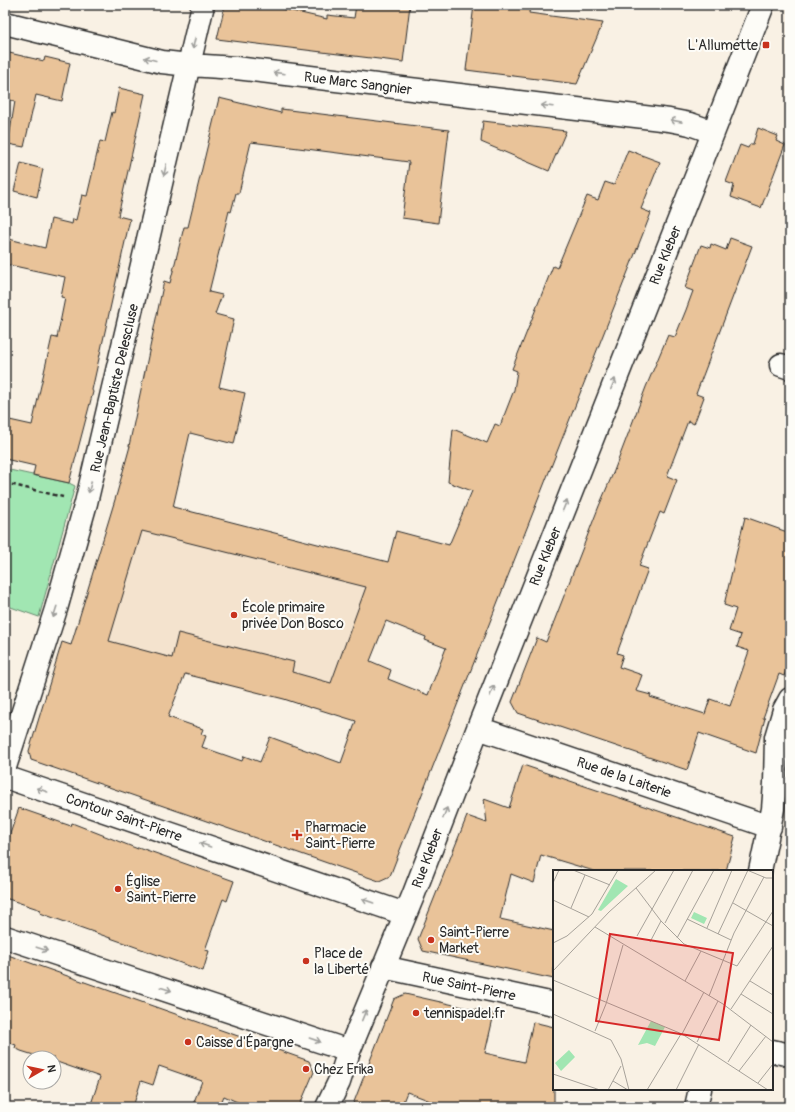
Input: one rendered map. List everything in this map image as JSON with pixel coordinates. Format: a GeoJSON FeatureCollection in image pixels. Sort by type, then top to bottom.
{"type":"FeatureCollection","features":[{"type":"Feature","properties":{"kind":"street","name":"Rue Jean-Baptiste Delescluse"},"geometry":{"type":"LineString","coordinates":[[5,766],[56,609],[86,503],[203,5]]}},
{"type":"Feature","properties":{"kind":"street","name":"Rue Kleber"},"geometry":{"type":"LineString","coordinates":[[327,1107],[339,1082],[383,967],[413,896],[763,5]]}},
{"type":"Feature","properties":{"kind":"street","name":"Rue Marc Sangnier"},"geometry":{"type":"LineString","coordinates":[[5,24],[162,62],[236,68],[669,120],[690,124],[713,132]]}},
{"type":"Feature","properties":{"kind":"street"},"geometry":{"type":"LineString","coordinates":[[760,870],[775,796],[776,737],[784,710],[790,699]]}},
{"type":"Feature","properties":{"kind":"street","name":"Rue de la Laiterie"},"geometry":{"type":"LineString","coordinates":[[478,728],[770,827]]}},
{"type":"Feature","properties":{"kind":"street","name":"Contour Saint-Pierre"},"geometry":{"type":"LineString","coordinates":[[5,777],[405,914]]}},
{"type":"Feature","properties":{"kind":"street"},"geometry":{"type":"LineString","coordinates":[[5,937],[350,1051]]}},
{"type":"Feature","properties":{"kind":"street","name":"Rue Saint-Pierre"},"geometry":{"type":"LineString","coordinates":[[383,967],[553,1004]]}},
{"type":"Feature","properties":{"kind":"street"},"geometry":{"type":"LineString","coordinates":[[773,1051],[790,1055]]}},
{"type":"Feature","properties":{"kind":"street"},"geometry":{"type":"LineString","coordinates":[[696,1107],[700,1090]]}},
{"type":"Feature","properties":{"kind":"path"},"geometry":{"type":"LineString","coordinates":[[5,483],[86,503]]}},
{"type":"Feature","properties":{"kind":"shaded area","name":"École primaire privée Don Bosco"},"geometry":{"type":"Polygon","coordinates":[[[117,493],[350,552],[346,567],[370,578],[349,717],[71,645],[117,493]]]}},
{"type":"Feature","properties":{"kind":"green space"},"geometry":{"type":"Polygon","coordinates":[[[5,469],[69,483],[75,486],[39,617],[5,605],[5,469]]]}},
{"type":"Feature","properties":{"kind":"building"},"geometry":{"type":"Polygon","coordinates":[[[225,5],[280,5],[279,8],[327,19],[327,15],[354,18],[356,5],[410,5],[403,62],[217,39],[225,5]]]}},
{"type":"Feature","properties":{"kind":"building"},"geometry":{"type":"Polygon","coordinates":[[[474,5],[530,5],[529,13],[603,23],[577,84],[466,70],[474,5]]]}},
{"type":"Feature","properties":{"kind":"building"},"geometry":{"type":"Polygon","coordinates":[[[5,52],[44,61],[45,57],[70,63],[62,101],[36,95],[24,147],[8,144],[15,101],[5,99],[5,52]]]}},
{"type":"Feature","properties":{"kind":"building"},"geometry":{"type":"Polygon","coordinates":[[[119,88],[145,94],[118,216],[130,219],[92,390],[93,392],[69,483],[33,475],[35,466],[5,459],[5,419],[32,425],[52,337],[57,338],[65,298],[61,297],[65,277],[5,264],[5,238],[45,248],[51,219],[72,224],[73,219],[76,220],[82,195],[87,196],[100,141],[105,142],[112,112],[114,113],[119,88]]]}},
{"type":"Feature","properties":{"kind":"building"},"geometry":{"type":"Polygon","coordinates":[[[219,98],[281,113],[281,109],[449,130],[438,223],[402,218],[409,162],[251,142],[239,193],[236,193],[231,212],[229,211],[209,292],[222,295],[215,314],[234,319],[219,387],[245,393],[234,444],[190,433],[173,507],[388,562],[396,531],[449,545],[472,491],[448,482],[453,429],[487,443],[495,424],[500,426],[514,390],[517,371],[512,369],[553,266],[557,268],[587,196],[598,200],[605,182],[614,185],[628,150],[660,162],[641,209],[651,213],[644,231],[390,876],[379,881],[31,760],[29,751],[62,642],[71,645],[117,493],[130,446],[164,281],[170,283],[184,227],[188,227],[219,98]],[[142,531],[109,641],[172,658],[178,633],[294,662],[292,672],[331,683],[366,587],[142,531]],[[386,621],[370,661],[391,670],[388,679],[428,695],[446,648],[425,640],[426,637],[386,621]],[[185,674],[168,717],[203,729],[201,734],[206,736],[202,747],[242,761],[244,756],[260,762],[270,737],[341,763],[356,721],[284,699],[185,674]]]}},
{"type":"Feature","properties":{"kind":"building"},"geometry":{"type":"Polygon","coordinates":[[[483,121],[566,131],[549,171],[481,142],[483,121]]]}},
{"type":"Feature","properties":{"kind":"building"},"geometry":{"type":"Polygon","coordinates":[[[758,128],[778,136],[776,141],[785,145],[761,208],[731,197],[734,185],[726,182],[740,145],[748,148],[750,144],[753,144],[758,128]]]}},
{"type":"Feature","properties":{"kind":"building"},"geometry":{"type":"Polygon","coordinates":[[[21,163],[43,169],[37,197],[14,191],[21,163]]]}},
{"type":"Feature","properties":{"kind":"building"},"geometry":{"type":"Polygon","coordinates":[[[730,238],[752,246],[696,394],[704,397],[694,424],[688,421],[667,476],[677,480],[664,514],[660,512],[639,566],[648,569],[617,653],[623,655],[619,667],[642,675],[636,691],[651,695],[650,697],[705,714],[710,699],[730,706],[749,651],[737,647],[741,635],[729,631],[736,609],[724,605],[745,517],[790,533],[790,660],[784,676],[779,674],[763,718],[765,718],[756,753],[699,733],[687,770],[518,713],[512,702],[537,638],[546,642],[646,387],[668,335],[675,337],[693,291],[685,288],[701,245],[710,248],[711,244],[726,250],[730,238]]]}},
{"type":"Feature","properties":{"kind":"building"},"geometry":{"type":"Polygon","coordinates":[[[523,765],[735,837],[726,870],[591,870],[541,855],[534,883],[511,874],[500,919],[553,931],[553,979],[423,951],[418,939],[467,816],[487,823],[484,799],[509,808],[523,765]]]}},
{"type":"Feature","properties":{"kind":"building","name":"Église Saint-Pierre"},"geometry":{"type":"Polygon","coordinates":[[[19,808],[71,826],[72,823],[138,849],[138,847],[234,881],[227,901],[223,899],[205,950],[209,951],[203,971],[40,913],[41,910],[5,898],[5,848],[19,808]]]}},
{"type":"Feature","properties":{"kind":"building"},"geometry":{"type":"Polygon","coordinates":[[[5,954],[309,1061],[314,1072],[299,1107],[248,1107],[224,1096],[219,1107],[192,1107],[202,1081],[159,1066],[153,1085],[141,1081],[133,1107],[90,1107],[100,1077],[62,1064],[62,1050],[22,1050],[22,1051],[15,1048],[16,1045],[5,1041],[5,954]]]}},
{"type":"Feature","properties":{"kind":"building"},"geometry":{"type":"Polygon","coordinates":[[[405,994],[494,1014],[485,1053],[524,1062],[533,1022],[553,1027],[554,1107],[446,1107],[407,1092],[401,1107],[352,1107],[394,999],[405,994]]]}},
{"type":"Feature","properties":{"kind":"place","name":"L'Allumette"},"geometry":{"type":"Point","coordinates":[766,45]}},
{"type":"Feature","properties":{"kind":"place","name":"École primaire privée Don Bosco"},"geometry":{"type":"Point","coordinates":[234,615]}},
{"type":"Feature","properties":{"kind":"place","name":"Pharmacie Saint-Pierre"},"geometry":{"type":"Point","coordinates":[297,835]}},
{"type":"Feature","properties":{"kind":"place","name":"Église Saint-Pierre"},"geometry":{"type":"Point","coordinates":[118,889]}},
{"type":"Feature","properties":{"kind":"place","name":"Saint-Pierre Market"},"geometry":{"type":"Point","coordinates":[431,940]}},
{"type":"Feature","properties":{"kind":"place","name":"Place de la Liberté"},"geometry":{"type":"Point","coordinates":[306,961]}},
{"type":"Feature","properties":{"kind":"place","name":"tennispadel.fr"},"geometry":{"type":"Point","coordinates":[416,1013]}},
{"type":"Feature","properties":{"kind":"place","name":"Caisse d'Épargne"},"geometry":{"type":"Point","coordinates":[188,1042]}},
{"type":"Feature","properties":{"kind":"place","name":"Chez Erika"},"geometry":{"type":"Point","coordinates":[306,1069]}}]}
